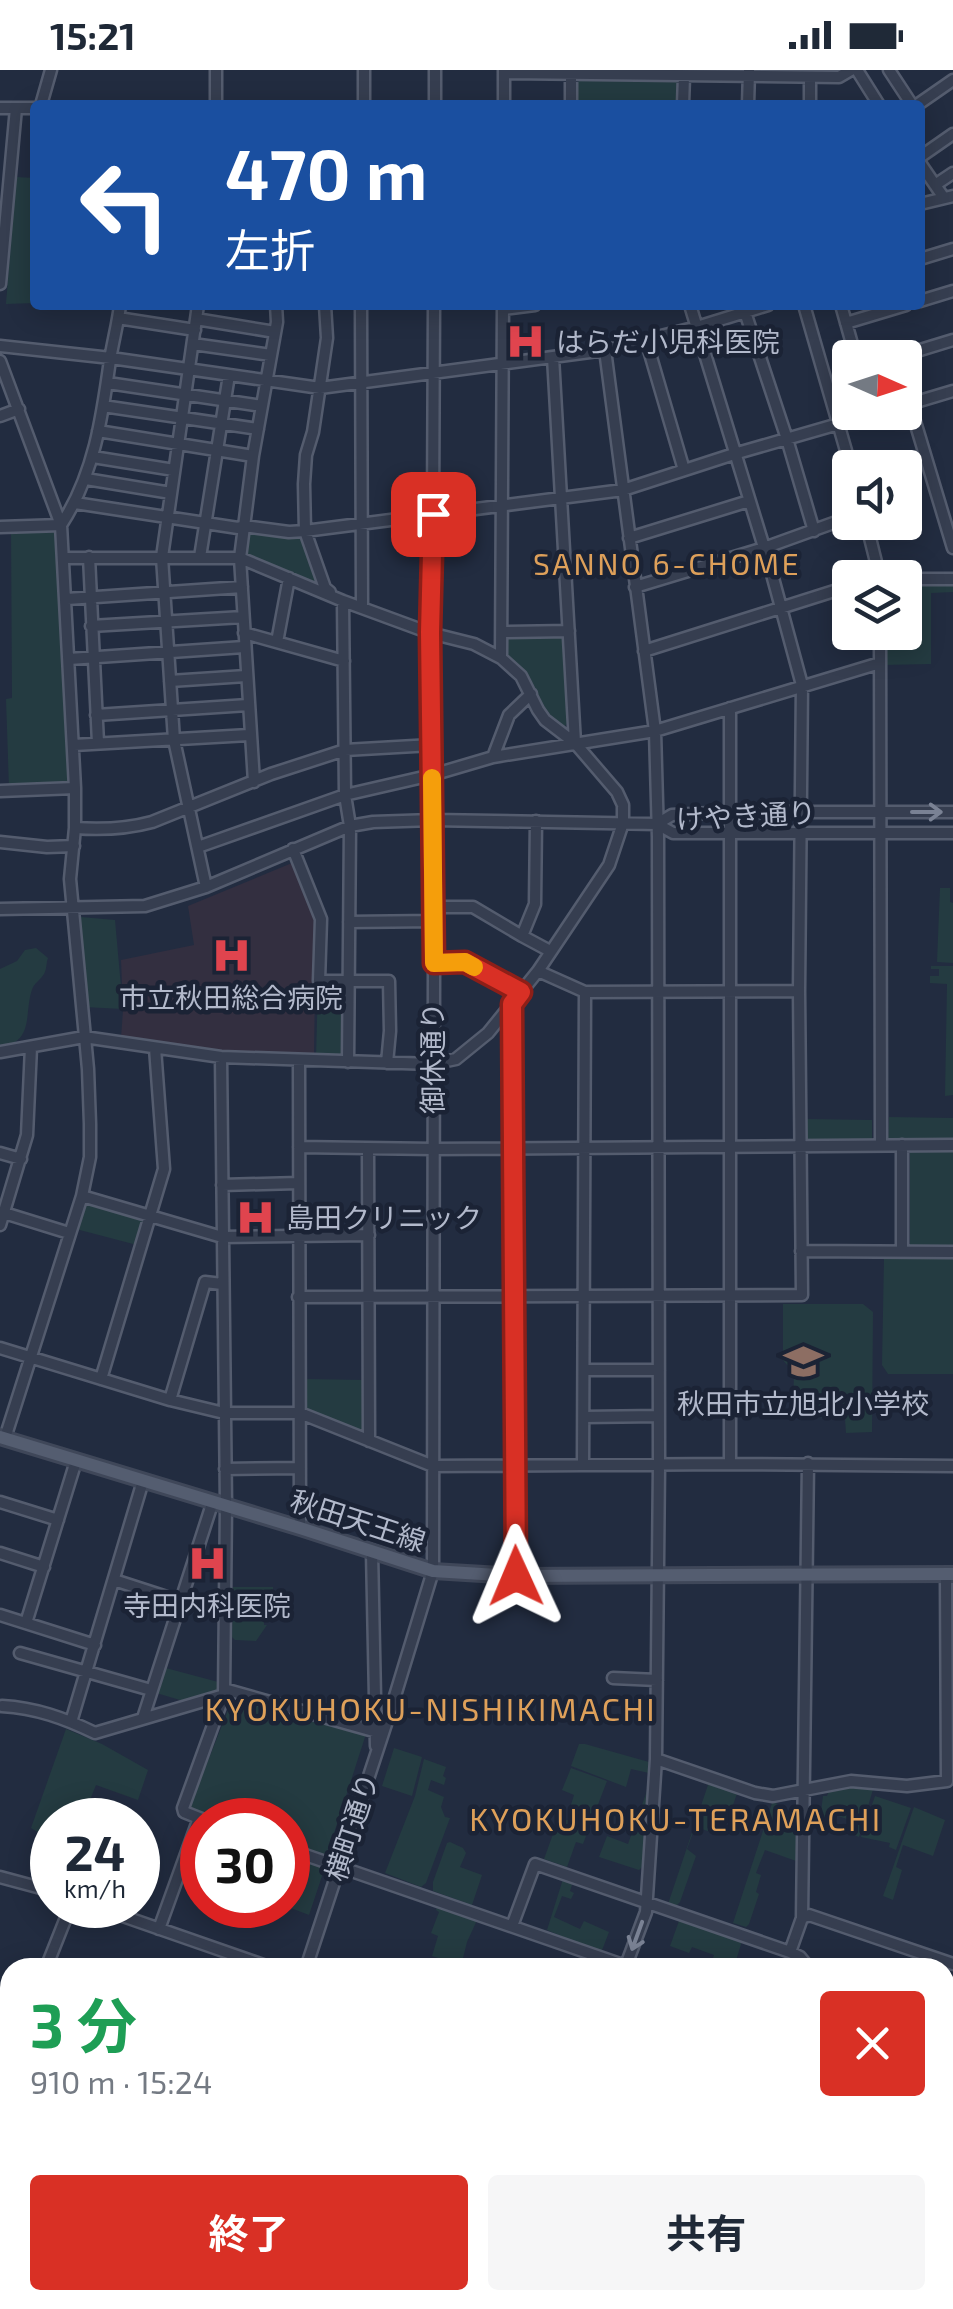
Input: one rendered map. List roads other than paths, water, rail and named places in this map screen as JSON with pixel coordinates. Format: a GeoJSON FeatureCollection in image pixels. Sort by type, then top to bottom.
{"type":"FeatureCollection","features":[{"type":"Feature","properties":{"kind":"main road","name":"秋田天王線"},"geometry":{"type":"LineString","coordinates":[[2,1438],[433,1571],[516,1576],[950,1574]]}},
{"type":"Feature","properties":{"kind":"street"},"geometry":{"type":"LineString","coordinates":[[40,100],[52,70]]}},
{"type":"Feature","properties":{"kind":"street"},"geometry":{"type":"LineString","coordinates":[[216,70],[216,100]]}},
{"type":"Feature","properties":{"kind":"street"},"geometry":{"type":"LineString","coordinates":[[364,70],[364,100]]}},
{"type":"Feature","properties":{"kind":"street"},"geometry":{"type":"LineString","coordinates":[[435,70],[435,100]]}},
{"type":"Feature","properties":{"kind":"street"},"geometry":{"type":"LineString","coordinates":[[504,100],[504,71],[684,76],[749,73],[839,78],[854,70],[875,100]]}},
{"type":"Feature","properties":{"kind":"street"},"geometry":{"type":"LineString","coordinates":[[889,70],[911,100]]}},
{"type":"Feature","properties":{"kind":"street"},"geometry":{"type":"LineString","coordinates":[[923,100],[952,83],[942,70]]}},
{"type":"Feature","properties":{"kind":"street"},"geometry":{"type":"LineString","coordinates":[[748,100],[749,73]]}},
{"type":"Feature","properties":{"kind":"street"},"geometry":{"type":"LineString","coordinates":[[571,74],[571,100]]}},
{"type":"Feature","properties":{"kind":"street"},"geometry":{"type":"LineString","coordinates":[[683,100],[684,76]]}},
{"type":"Feature","properties":{"kind":"street"},"geometry":{"type":"LineString","coordinates":[[810,78],[810,100]]}},
{"type":"Feature","properties":{"kind":"street"},"geometry":{"type":"LineString","coordinates":[[0,108],[30,107]]}},
{"type":"Feature","properties":{"kind":"street"},"geometry":{"type":"LineString","coordinates":[[0,284],[16,108]]}},
{"type":"Feature","properties":{"kind":"street"},"geometry":{"type":"LineString","coordinates":[[925,156],[953,134]]}},
{"type":"Feature","properties":{"kind":"street"},"geometry":{"type":"LineString","coordinates":[[925,168],[948,197]]}},
{"type":"Feature","properties":{"kind":"street"},"geometry":{"type":"LineString","coordinates":[[936,185],[953,173]]}},
{"type":"Feature","properties":{"kind":"street"},"geometry":{"type":"LineString","coordinates":[[925,258],[953,250]]}},
{"type":"Feature","properties":{"kind":"street"},"geometry":{"type":"LineString","coordinates":[[925,299],[953,291]]}},
{"type":"Feature","properties":{"kind":"street"},"geometry":{"type":"LineString","coordinates":[[62,525],[93,457],[119,310]]}},
{"type":"Feature","properties":{"kind":"street"},"geometry":{"type":"LineString","coordinates":[[197,310],[162,557],[174,740],[206,886]]}},
{"type":"Feature","properties":{"kind":"street"},"geometry":{"type":"LineString","coordinates":[[254,782],[240,558],[275,332],[275,310]]}},
{"type":"Feature","properties":{"kind":"street"},"geometry":{"type":"LineString","coordinates":[[324,310],[327,338],[306,455],[305,531],[325,588],[344,601]]}},
{"type":"Feature","properties":{"kind":"street"},"geometry":{"type":"LineString","coordinates":[[361,310],[362,607]]}},
{"type":"Feature","properties":{"kind":"street","name":"御休通り"},"geometry":{"type":"LineString","coordinates":[[433,1571],[434,907],[430,632],[434,310]]}},
{"type":"Feature","properties":{"kind":"street"},"geometry":{"type":"LineString","coordinates":[[501,658],[503,310]]}},
{"type":"Feature","properties":{"kind":"street"},"geometry":{"type":"LineString","coordinates":[[298,1297],[802,1294],[802,685],[692,310]]}},
{"type":"Feature","properties":{"kind":"street"},"geometry":{"type":"LineString","coordinates":[[0,346],[320,388],[605,350],[751,310]]}},
{"type":"Feature","properties":{"kind":"street"},"geometry":{"type":"LineString","coordinates":[[805,310],[832,400]]}},
{"type":"Feature","properties":{"kind":"street"},"geometry":{"type":"LineString","coordinates":[[842,310],[851,340]]}},
{"type":"Feature","properties":{"kind":"street"},"geometry":{"type":"LineString","coordinates":[[846,323],[889,310]]}},
{"type":"Feature","properties":{"kind":"street"},"geometry":{"type":"LineString","coordinates":[[744,312],[814,530]]}},
{"type":"Feature","properties":{"kind":"street"},"geometry":{"type":"LineString","coordinates":[[118,318],[275,332]]}},
{"type":"Feature","properties":{"kind":"street"},"geometry":{"type":"LineString","coordinates":[[646,340],[684,470]]}},
{"type":"Feature","properties":{"kind":"street"},"geometry":{"type":"LineString","coordinates":[[922,349],[953,340]]}},
{"type":"Feature","properties":{"kind":"street"},"geometry":{"type":"LineString","coordinates":[[193,344],[270,355]]}},
{"type":"Feature","properties":{"kind":"street"},"geometry":{"type":"LineString","coordinates":[[605,350],[655,731],[657,824],[656,1758],[646,1912],[629,1958]]}},
{"type":"Feature","properties":{"kind":"street"},"geometry":{"type":"LineString","coordinates":[[553,357],[575,743]]}},
{"type":"Feature","properties":{"kind":"street"},"geometry":{"type":"LineString","coordinates":[[0,361],[62,525],[76,828],[70,879],[90,1124],[90,1156],[82,1196],[2,1438]]}},
{"type":"Feature","properties":{"kind":"street"},"geometry":{"type":"LineString","coordinates":[[200,558],[229,375]]}},
{"type":"Feature","properties":{"kind":"street"},"geometry":{"type":"LineString","coordinates":[[108,384],[262,406]]}},
{"type":"Feature","properties":{"kind":"street"},"geometry":{"type":"LineString","coordinates":[[922,400],[953,391]]}},
{"type":"Feature","properties":{"kind":"street"},"geometry":{"type":"LineString","coordinates":[[103,406],[258,428]]}},
{"type":"Feature","properties":{"kind":"street"},"geometry":{"type":"LineString","coordinates":[[0,416],[19,408]]}},
{"type":"Feature","properties":{"kind":"street"},"geometry":{"type":"LineString","coordinates":[[75,502],[238,528],[305,531],[623,490],[832,426]]}},
{"type":"Feature","properties":{"kind":"street"},"geometry":{"type":"LineString","coordinates":[[915,430],[953,548]]}},
{"type":"Feature","properties":{"kind":"street"},"geometry":{"type":"LineString","coordinates":[[98,431],[253,456]]}},
{"type":"Feature","properties":{"kind":"street"},"geometry":{"type":"LineString","coordinates":[[93,457],[174,470]]}},
{"type":"Feature","properties":{"kind":"street"},"geometry":{"type":"LineString","coordinates":[[86,478],[171,493]]}},
{"type":"Feature","properties":{"kind":"street"},"geometry":{"type":"LineString","coordinates":[[629,538],[749,502]]}},
{"type":"Feature","properties":{"kind":"street"},"geometry":{"type":"LineString","coordinates":[[635,586],[832,524]]}},
{"type":"Feature","properties":{"kind":"street"},"geometry":{"type":"LineString","coordinates":[[0,527],[62,525]]}},
{"type":"Feature","properties":{"kind":"street"},"geometry":{"type":"LineString","coordinates":[[89,557],[98,743]]}},
{"type":"Feature","properties":{"kind":"street"},"geometry":{"type":"LineString","coordinates":[[0,1052],[84,1036],[221,1058],[432,1064],[456,1059],[488,1033],[538,971],[609,865],[623,823],[623,806],[617,792],[575,743],[545,720],[521,676],[501,658],[474,644],[344,601],[240,558],[64,558]]}},
{"type":"Feature","properties":{"kind":"street"},"geometry":{"type":"LineString","coordinates":[[277,642],[290,578]]}},
{"type":"Feature","properties":{"kind":"street"},"geometry":{"type":"LineString","coordinates":[[922,579],[953,579]]}},
{"type":"Feature","properties":{"kind":"street"},"geometry":{"type":"LineString","coordinates":[[66,599],[242,587]]}},
{"type":"Feature","properties":{"kind":"street"},"geometry":{"type":"LineString","coordinates":[[644,650],[832,592]]}},
{"type":"Feature","properties":{"kind":"street"},"geometry":{"type":"LineString","coordinates":[[344,601],[345,796],[350,826],[348,1062]]}},
{"type":"Feature","properties":{"kind":"street"},"geometry":{"type":"LineString","coordinates":[[91,626],[243,617]]}},
{"type":"Feature","properties":{"kind":"street"},"geometry":{"type":"LineString","coordinates":[[502,632],[569,632]]}},
{"type":"Feature","properties":{"kind":"street"},"geometry":{"type":"LineString","coordinates":[[244,633],[344,661]]}},
{"type":"Feature","properties":{"kind":"street"},"geometry":{"type":"LineString","coordinates":[[69,659],[244,648]]}},
{"type":"Feature","properties":{"kind":"street"},"geometry":{"type":"LineString","coordinates":[[880,650],[881,1145]]}},
{"type":"Feature","properties":{"kind":"street"},"geometry":{"type":"LineString","coordinates":[[198,847],[345,796],[493,757],[655,731],[880,663]]}},
{"type":"Feature","properties":{"kind":"street"},"geometry":{"type":"LineString","coordinates":[[170,682],[246,676]]}},
{"type":"Feature","properties":{"kind":"street"},"geometry":{"type":"LineString","coordinates":[[493,757],[510,715],[530,694]]}},
{"type":"Feature","properties":{"kind":"street"},"geometry":{"type":"LineString","coordinates":[[96,714],[248,705]]}},
{"type":"Feature","properties":{"kind":"street"},"geometry":{"type":"LineString","coordinates":[[730,708],[730,1464]]}},
{"type":"Feature","properties":{"kind":"street"},"geometry":{"type":"LineString","coordinates":[[74,745],[249,735]]}},
{"type":"Feature","properties":{"kind":"street"},"geometry":{"type":"LineString","coordinates":[[76,828],[131,827],[345,750],[432,744]]}},
{"type":"Feature","properties":{"kind":"street"},"geometry":{"type":"LineString","coordinates":[[0,792],[75,788]]}},
{"type":"Feature","properties":{"kind":"street","name":"けやき通り"},"geometry":{"type":"LineString","coordinates":[[953,812],[730,812],[672,815],[657,824],[673,833],[953,834]]}},
{"type":"Feature","properties":{"kind":"street"},"geometry":{"type":"LineString","coordinates":[[0,909],[145,906],[206,886],[350,826],[396,820],[657,824]]}},
{"type":"Feature","properties":{"kind":"street"},"geometry":{"type":"LineString","coordinates":[[522,936],[534,904],[536,821]]}},
{"type":"Feature","properties":{"kind":"street"},"geometry":{"type":"LineString","coordinates":[[0,842],[74,846]]}},
{"type":"Feature","properties":{"kind":"street"},"geometry":{"type":"LineString","coordinates":[[293,849],[321,918],[319,980],[389,981],[387,1063]]}},
{"type":"Feature","properties":{"kind":"street"},"geometry":{"type":"LineString","coordinates":[[434,907],[474,908],[550,951]]}},
{"type":"Feature","properties":{"kind":"street"},"geometry":{"type":"LineString","coordinates":[[349,922],[434,921]]}},
{"type":"Feature","properties":{"kind":"street"},"geometry":{"type":"LineString","coordinates":[[434,963],[465,962],[521,992]]}},
{"type":"Feature","properties":{"kind":"street"},"geometry":{"type":"LineString","coordinates":[[538,971],[585,992],[799,991]]}},
{"type":"Feature","properties":{"kind":"street"},"geometry":{"type":"LineString","coordinates":[[583,1465],[585,992]]}},
{"type":"Feature","properties":{"kind":"street"},"geometry":{"type":"LineString","coordinates":[[512,1004],[516,1576]]}},
{"type":"Feature","properties":{"kind":"street"},"geometry":{"type":"LineString","coordinates":[[0,1225],[21,1159],[29,1116],[32,1048]]}},
{"type":"Feature","properties":{"kind":"street"},"geometry":{"type":"LineString","coordinates":[[101,1378],[164,1169],[154,1048]]}},
{"type":"Feature","properties":{"kind":"street"},"geometry":{"type":"LineString","coordinates":[[143,1718],[220,1503],[226,1469],[221,1058]]}},
{"type":"Feature","properties":{"kind":"street"},"geometry":{"type":"LineString","coordinates":[[299,1061],[300,1528]]}},
{"type":"Feature","properties":{"kind":"street"},"geometry":{"type":"LineString","coordinates":[[902,1145],[902,1252]]}},
{"type":"Feature","properties":{"kind":"street"},"geometry":{"type":"LineString","coordinates":[[299,1148],[953,1145]]}},
{"type":"Feature","properties":{"kind":"street"},"geometry":{"type":"LineString","coordinates":[[368,1148],[369,1440]]}},
{"type":"Feature","properties":{"kind":"street"},"geometry":{"type":"LineString","coordinates":[[0,1153],[21,1159]]}},
{"type":"Feature","properties":{"kind":"street"},"geometry":{"type":"LineString","coordinates":[[222,1184],[298,1183]]}},
{"type":"Feature","properties":{"kind":"street"},"geometry":{"type":"LineString","coordinates":[[82,1196],[222,1237],[369,1235]]}},
{"type":"Feature","properties":{"kind":"street"},"geometry":{"type":"LineString","coordinates":[[2,1212],[69,1233]]}},
{"type":"Feature","properties":{"kind":"street"},"geometry":{"type":"LineString","coordinates":[[801,1251],[953,1252]]}},
{"type":"Feature","properties":{"kind":"street"},"geometry":{"type":"LineString","coordinates":[[170,1400],[205,1282],[222,1284]]}},
{"type":"Feature","properties":{"kind":"street"},"geometry":{"type":"LineString","coordinates":[[0,1348],[224,1414],[300,1413],[433,1466],[953,1466]]}},
{"type":"Feature","properties":{"kind":"street"},"geometry":{"type":"LineString","coordinates":[[584,1370],[658,1370]]}},
{"type":"Feature","properties":{"kind":"street"},"geometry":{"type":"LineString","coordinates":[[584,1417],[659,1416]]}},
{"type":"Feature","properties":{"kind":"street"},"geometry":{"type":"LineString","coordinates":[[26,1623],[76,1461]]}},
{"type":"Feature","properties":{"kind":"street"},"geometry":{"type":"LineString","coordinates":[[790,1952],[802,1918],[808,1464]]}},
{"type":"Feature","properties":{"kind":"street"},"geometry":{"type":"LineString","coordinates":[[226,1469],[300,1468]]}},
{"type":"Feature","properties":{"kind":"street"},"geometry":{"type":"LineString","coordinates":[[72,1722],[143,1481]]}},
{"type":"Feature","properties":{"kind":"street"},"geometry":{"type":"LineString","coordinates":[[0,1502],[58,1520]]}},
{"type":"Feature","properties":{"kind":"street"},"geometry":{"type":"LineString","coordinates":[[187,1798],[224,1692],[220,1503]]}},
{"type":"Feature","properties":{"kind":"street"},"geometry":{"type":"LineString","coordinates":[[2,1706],[40,1711],[95,1733],[224,1692],[378,1732],[372,1552]]}},
{"type":"Feature","properties":{"kind":"street"},"geometry":{"type":"LineString","coordinates":[[0,1553],[44,1567]]}},
{"type":"Feature","properties":{"kind":"street","name":"横町通り"},"geometry":{"type":"LineString","coordinates":[[309,1958],[377,1750],[378,1732],[433,1571]]}},
{"type":"Feature","properties":{"kind":"street"},"geometry":{"type":"LineString","coordinates":[[656,1758],[773,1796],[851,1781],[907,1786],[947,1782],[950,1574]]}},
{"type":"Feature","properties":{"kind":"street"},"geometry":{"type":"LineString","coordinates":[[114,1580],[182,1602]]}},
{"type":"Feature","properties":{"kind":"street"},"geometry":{"type":"LineString","coordinates":[[0,1615],[95,1645]]}},
{"type":"Feature","properties":{"kind":"street"},"geometry":{"type":"LineString","coordinates":[[20,1653],[151,1690]]}},
{"type":"Feature","properties":{"kind":"street"},"geometry":{"type":"LineString","coordinates":[[613,1678],[657,1680]]}},
{"type":"Feature","properties":{"kind":"street"},"geometry":{"type":"LineString","coordinates":[[310,1856],[601,1958]]}},
{"type":"Feature","properties":{"kind":"street"},"geometry":{"type":"LineString","coordinates":[[512,1926],[534,1864],[801,1958]]}},
{"type":"Feature","properties":{"kind":"street"},"geometry":{"type":"LineString","coordinates":[[180,1873],[158,1929],[243,1958]]}},
{"type":"Feature","properties":{"kind":"street"},"geometry":{"type":"LineString","coordinates":[[0,1876],[30,1885]]}},
{"type":"Feature","properties":{"kind":"street"},"geometry":{"type":"LineString","coordinates":[[802,1918],[808,1915],[935,1958]]}},
{"type":"Feature","properties":{"kind":"street"},"geometry":{"type":"LineString","coordinates":[[50,1958],[62,1928]]}},
{"type":"Feature","properties":{"kind":"place","name":"はらだ小児科医院"},"geometry":{"type":"Point","coordinates":[526,342]}},
{"type":"Feature","properties":{"kind":"place","name":"市立秋田総合病院"},"geometry":{"type":"Point","coordinates":[231,956]}},
{"type":"Feature","properties":{"kind":"place","name":"島田クリニック"},"geometry":{"type":"Point","coordinates":[256,1218]}},
{"type":"Feature","properties":{"kind":"place","name":"秋田市立旭北小学校"},"geometry":{"type":"Point","coordinates":[803,1361]}},
{"type":"Feature","properties":{"kind":"place","name":"寺田内科医院"},"geometry":{"type":"Point","coordinates":[207,1563]}},
{"type":"Feature","properties":{"kind":"district","name":"SANNO 6-CHOME"},"geometry":{"type":"Point","coordinates":[667,565]}},
{"type":"Feature","properties":{"kind":"district","name":"KYOKUHOKU-NISHIKIMACHI"},"geometry":{"type":"Point","coordinates":[431,1710]}},
{"type":"Feature","properties":{"kind":"district","name":"KYOKUHOKU-TERAMACHI"},"geometry":{"type":"Point","coordinates":[676,1820]}}]}
